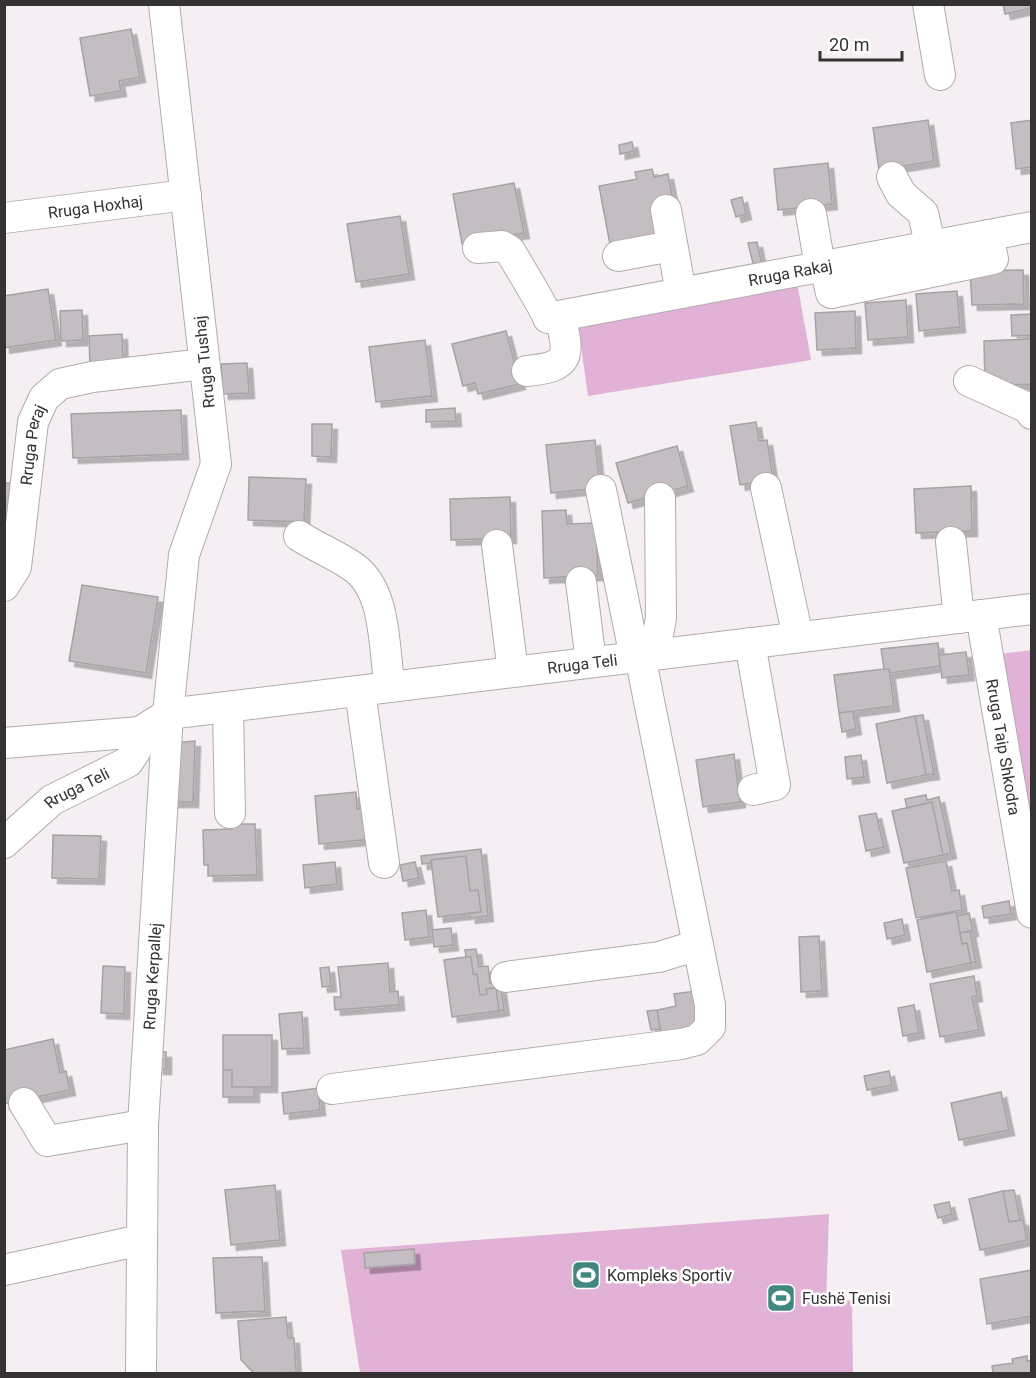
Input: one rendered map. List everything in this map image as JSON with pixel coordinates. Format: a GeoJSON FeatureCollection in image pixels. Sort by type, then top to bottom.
{"type":"FeatureCollection","features":[{"type":"Feature","properties":{"kind":"street","name":"Rruga Tushaj"},"geometry":{"type":"LineString","coordinates":[[164,4],[216,464],[184,555],[168,714]]}},
{"type":"Feature","properties":{"kind":"street"},"geometry":{"type":"LineString","coordinates":[[928,4],[940,75]]}},
{"type":"Feature","properties":{"kind":"street"},"geometry":{"type":"LineString","coordinates":[[892,177],[901,194],[923,213],[935,264]]}},
{"type":"Feature","properties":{"kind":"street","name":"Rruga Hoxhaj"},"geometry":{"type":"LineString","coordinates":[[4,218],[186,195]]}},
{"type":"Feature","properties":{"kind":"street"},"geometry":{"type":"LineString","coordinates":[[666,210],[681,293]]}},
{"type":"Feature","properties":{"kind":"street"},"geometry":{"type":"LineString","coordinates":[[811,214],[827,281]]}},
{"type":"Feature","properties":{"kind":"street","name":"Rruga Rakaj"},"geometry":{"type":"LineString","coordinates":[[554,317],[681,293],[886,275],[935,264],[988,235],[1032,226]]}},
{"type":"Feature","properties":{"kind":"street"},"geometry":{"type":"LineString","coordinates":[[478,248],[502,246],[510,251],[538,302],[554,317],[567,354],[562,363],[548,369],[527,371]]}},
{"type":"Feature","properties":{"kind":"street"},"geometry":{"type":"LineString","coordinates":[[645,300],[627,254],[672,246]]}},
{"type":"Feature","properties":{"kind":"street","name":"Rruga Peraj"},"geometry":{"type":"LineString","coordinates":[[4,586],[16,567],[33,422],[44,398],[60,384],[92,377],[204,364]]}},
{"type":"Feature","properties":{"kind":"street"},"geometry":{"type":"LineString","coordinates":[[969,381],[1026,404]]}},
{"type":"Feature","properties":{"kind":"street"},"geometry":{"type":"LineString","coordinates":[[766,488],[798,637]]}},
{"type":"Feature","properties":{"kind":"street"},"geometry":{"type":"LineString","coordinates":[[332,1089],[697,1040],[710,1026],[710,1005],[645,656],[601,490]]}},
{"type":"Feature","properties":{"kind":"street"},"geometry":{"type":"LineString","coordinates":[[645,656],[657,640],[661,618],[660,498]]}},
{"type":"Feature","properties":{"kind":"street"},"geometry":{"type":"LineString","coordinates":[[299,536],[354,567],[371,584],[377,599],[390,687]]}},
{"type":"Feature","properties":{"kind":"street","name":"Rruga Taip Shkodra"},"geometry":{"type":"LineString","coordinates":[[951,542],[970,616],[1032,913]]}},
{"type":"Feature","properties":{"kind":"street"},"geometry":{"type":"LineString","coordinates":[[497,545],[513,672]]}},
{"type":"Feature","properties":{"kind":"street"},"geometry":{"type":"LineString","coordinates":[[581,582],[591,662]]}},
{"type":"Feature","properties":{"kind":"street","name":"Rruga Teli"},"geometry":{"type":"LineString","coordinates":[[4,743],[140,732],[168,714],[1032,609]]}},
{"type":"Feature","properties":{"kind":"street"},"geometry":{"type":"LineString","coordinates":[[750,643],[776,785],[753,790]]}},
{"type":"Feature","properties":{"kind":"street"},"geometry":{"type":"LineString","coordinates":[[360,691],[384,863]]}},
{"type":"Feature","properties":{"kind":"street"},"geometry":{"type":"LineString","coordinates":[[228,707],[230,813]]}},
{"type":"Feature","properties":{"kind":"street","name":"Rruga Kerpallej"},"geometry":{"type":"LineString","coordinates":[[141,1374],[143,1125],[168,714]]}},
{"type":"Feature","properties":{"kind":"street","name":"Rruga Teli"},"geometry":{"type":"LineString","coordinates":[[4,843],[52,800],[128,762],[136,750],[140,732]]}},
{"type":"Feature","properties":{"kind":"street"},"geometry":{"type":"LineString","coordinates":[[506,977],[659,957],[698,945]]}},
{"type":"Feature","properties":{"kind":"street"},"geometry":{"type":"LineString","coordinates":[[24,1102],[47,1141],[143,1125]]}},
{"type":"Feature","properties":{"kind":"street"},"geometry":{"type":"LineString","coordinates":[[4,1270],[141,1240]]}},
{"type":"Feature","properties":{"kind":"shaded area"},"geometry":{"type":"Polygon","coordinates":[[[797,282],[811,360],[588,396],[578,324],[797,282]]]}},
{"type":"Feature","properties":{"kind":"shaded area"},"geometry":{"type":"Polygon","coordinates":[[[1031,650],[1031,853],[991,655],[1031,650]]]}},
{"type":"Feature","properties":{"kind":"shaded area","name":"Kompleks Sportiv"},"geometry":{"type":"Polygon","coordinates":[[[829,1214],[826,1305],[852,1300],[853,1373],[360,1373],[341,1250],[829,1214]]]}},
{"type":"Feature","properties":{"kind":"building"},"geometry":{"type":"Polygon","coordinates":[[[1003,4],[1032,4],[1032,8],[1005,14],[1003,4]]]}},
{"type":"Feature","properties":{"kind":"building"},"geometry":{"type":"Polygon","coordinates":[[[131,29],[140,77],[119,81],[121,91],[90,96],[80,38],[131,29]]]}},
{"type":"Feature","properties":{"kind":"building"},"geometry":{"type":"Polygon","coordinates":[[[928,120],[934,161],[879,170],[873,128],[928,120]]]}},
{"type":"Feature","properties":{"kind":"building"},"geometry":{"type":"Polygon","coordinates":[[[1032,120],[1032,167],[1016,169],[1011,123],[1032,120]]]}},
{"type":"Feature","properties":{"kind":"building"},"geometry":{"type":"Polygon","coordinates":[[[632,142],[634,151],[620,154],[619,145],[632,142]]]}},
{"type":"Feature","properties":{"kind":"building"},"geometry":{"type":"Polygon","coordinates":[[[828,163],[832,204],[778,210],[774,169],[828,163]]]}},
{"type":"Feature","properties":{"kind":"building"},"geometry":{"type":"Polygon","coordinates":[[[652,169],[654,177],[668,174],[674,206],[666,245],[612,255],[599,186],[637,179],[635,172],[652,169]]]}},
{"type":"Feature","properties":{"kind":"building"},"geometry":{"type":"Polygon","coordinates":[[[514,183],[524,233],[462,244],[453,194],[514,183]]]}},
{"type":"Feature","properties":{"kind":"building"},"geometry":{"type":"Polygon","coordinates":[[[742,197],[746,214],[736,217],[731,200],[742,197]]]}},
{"type":"Feature","properties":{"kind":"building"},"geometry":{"type":"Polygon","coordinates":[[[400,216],[409,274],[356,282],[347,224],[400,216]]]}},
{"type":"Feature","properties":{"kind":"building"},"geometry":{"type":"Polygon","coordinates":[[[757,242],[762,265],[754,267],[748,243],[757,242]]]}},
{"type":"Feature","properties":{"kind":"building"},"geometry":{"type":"Polygon","coordinates":[[[1023,270],[1024,304],[972,305],[970,271],[1023,270]]]}},
{"type":"Feature","properties":{"kind":"building"},"geometry":{"type":"Polygon","coordinates":[[[48,289],[56,340],[4,348],[4,296],[48,289]]]}},
{"type":"Feature","properties":{"kind":"building"},"geometry":{"type":"Polygon","coordinates":[[[957,291],[960,327],[919,331],[916,294],[957,291]]]}},
{"type":"Feature","properties":{"kind":"building"},"geometry":{"type":"Polygon","coordinates":[[[906,300],[908,337],[868,340],[865,303],[906,300]]]}},
{"type":"Feature","properties":{"kind":"building"},"geometry":{"type":"Polygon","coordinates":[[[82,310],[83,340],[61,341],[60,311],[82,310]]]}},
{"type":"Feature","properties":{"kind":"building"},"geometry":{"type":"Polygon","coordinates":[[[855,311],[856,348],[817,350],[815,313],[855,311]]]}},
{"type":"Feature","properties":{"kind":"building"},"geometry":{"type":"Polygon","coordinates":[[[1032,314],[1032,335],[1012,336],[1011,315],[1032,314]]]}},
{"type":"Feature","properties":{"kind":"building"},"geometry":{"type":"Polygon","coordinates":[[[506,331],[520,384],[478,394],[475,383],[463,386],[452,344],[506,331]]]}},
{"type":"Feature","properties":{"kind":"building"},"geometry":{"type":"Polygon","coordinates":[[[122,334],[123,365],[90,367],[89,336],[122,334]]]}},
{"type":"Feature","properties":{"kind":"building"},"geometry":{"type":"Polygon","coordinates":[[[1032,339],[1032,384],[985,386],[984,341],[1032,339]]]}},
{"type":"Feature","properties":{"kind":"building"},"geometry":{"type":"Polygon","coordinates":[[[425,340],[432,396],[376,402],[369,347],[425,340]]]}},
{"type":"Feature","properties":{"kind":"building"},"geometry":{"type":"Polygon","coordinates":[[[247,363],[249,393],[223,394],[221,364],[247,363]]]}},
{"type":"Feature","properties":{"kind":"building"},"geometry":{"type":"Polygon","coordinates":[[[455,408],[456,421],[426,422],[426,410],[455,408]]]}},
{"type":"Feature","properties":{"kind":"building"},"geometry":{"type":"Polygon","coordinates":[[[181,410],[183,454],[73,458],[71,414],[181,410]]]}},
{"type":"Feature","properties":{"kind":"building"},"geometry":{"type":"Polygon","coordinates":[[[756,422],[759,441],[767,440],[773,480],[740,485],[730,426],[756,422]]]}},
{"type":"Feature","properties":{"kind":"building"},"geometry":{"type":"Polygon","coordinates":[[[312,424],[332,424],[331,457],[312,456],[312,424]]]}},
{"type":"Feature","properties":{"kind":"building"},"geometry":{"type":"Polygon","coordinates":[[[595,440],[600,488],[551,493],[546,445],[595,440]]]}},
{"type":"Feature","properties":{"kind":"building"},"geometry":{"type":"Polygon","coordinates":[[[677,446],[688,486],[628,503],[616,463],[677,446]]]}},
{"type":"Feature","properties":{"kind":"building"},"geometry":{"type":"Polygon","coordinates":[[[249,477],[306,479],[304,522],[248,520],[249,477]]]}},
{"type":"Feature","properties":{"kind":"building"},"geometry":{"type":"Polygon","coordinates":[[[4,483],[11,483],[12,529],[4,530],[4,483]]]}},
{"type":"Feature","properties":{"kind":"building"},"geometry":{"type":"Polygon","coordinates":[[[971,486],[972,531],[916,533],[914,489],[971,486]]]}},
{"type":"Feature","properties":{"kind":"building"},"geometry":{"type":"Polygon","coordinates":[[[510,497],[511,538],[451,540],[450,499],[510,497]]]}},
{"type":"Feature","properties":{"kind":"building"},"geometry":{"type":"Polygon","coordinates":[[[566,510],[567,524],[596,523],[598,575],[544,578],[542,511],[566,510]]]}},
{"type":"Feature","properties":{"kind":"building"},"geometry":{"type":"Polygon","coordinates":[[[82,585],[158,597],[146,673],[69,661],[82,585]]]}},
{"type":"Feature","properties":{"kind":"building"},"geometry":{"type":"Polygon","coordinates":[[[938,643],[940,666],[890,673],[889,669],[884,669],[881,649],[938,643]]]}},
{"type":"Feature","properties":{"kind":"building"},"geometry":{"type":"Polygon","coordinates":[[[966,652],[969,675],[942,678],[939,655],[966,652]]]}},
{"type":"Feature","properties":{"kind":"building"},"geometry":{"type":"Polygon","coordinates":[[[889,669],[894,706],[839,713],[834,675],[889,669]]]}},
{"type":"Feature","properties":{"kind":"building"},"geometry":{"type":"Polygon","coordinates":[[[853,711],[856,729],[842,732],[839,713],[853,711]]]}},
{"type":"Feature","properties":{"kind":"building"},"geometry":{"type":"Polygon","coordinates":[[[923,715],[934,774],[926,775],[915,716],[923,715]]]}},
{"type":"Feature","properties":{"kind":"building"},"geometry":{"type":"Polygon","coordinates":[[[915,716],[926,775],[887,783],[876,724],[915,716]]]}},
{"type":"Feature","properties":{"kind":"building"},"geometry":{"type":"Polygon","coordinates":[[[195,741],[193,802],[167,802],[172,743],[195,741]]]}},
{"type":"Feature","properties":{"kind":"building"},"geometry":{"type":"Polygon","coordinates":[[[734,754],[740,802],[703,807],[696,760],[734,754]]]}},
{"type":"Feature","properties":{"kind":"building"},"geometry":{"type":"Polygon","coordinates":[[[861,755],[864,777],[847,779],[845,757],[861,755]]]}},
{"type":"Feature","properties":{"kind":"building"},"geometry":{"type":"Polygon","coordinates":[[[356,792],[357,809],[370,808],[373,839],[319,844],[315,796],[356,792]]]}},
{"type":"Feature","properties":{"kind":"building"},"geometry":{"type":"Polygon","coordinates":[[[926,795],[927,800],[939,797],[951,853],[943,855],[932,802],[907,808],[905,799],[926,795]]]}},
{"type":"Feature","properties":{"kind":"building"},"geometry":{"type":"Polygon","coordinates":[[[932,802],[943,855],[904,863],[892,811],[932,802]]]}},
{"type":"Feature","properties":{"kind":"building"},"geometry":{"type":"Polygon","coordinates":[[[876,813],[884,847],[866,851],[859,816],[876,813]]]}},
{"type":"Feature","properties":{"kind":"building"},"geometry":{"type":"Polygon","coordinates":[[[232,824],[255,824],[257,875],[208,876],[208,865],[204,865],[203,830],[232,829],[232,824]]]}},
{"type":"Feature","properties":{"kind":"building"},"geometry":{"type":"Polygon","coordinates":[[[53,835],[101,836],[99,879],[52,878],[53,835]]]}},
{"type":"Feature","properties":{"kind":"building"},"geometry":{"type":"Polygon","coordinates":[[[481,849],[488,916],[470,918],[469,913],[481,912],[478,890],[470,891],[466,856],[431,860],[432,863],[422,864],[421,856],[481,849]]]}},
{"type":"Feature","properties":{"kind":"building"},"geometry":{"type":"Polygon","coordinates":[[[466,856],[470,891],[478,890],[481,912],[438,917],[431,860],[466,856]]]}},
{"type":"Feature","properties":{"kind":"building"},"geometry":{"type":"Polygon","coordinates":[[[946,861],[952,891],[959,890],[962,910],[916,918],[906,868],[946,861]]]}},
{"type":"Feature","properties":{"kind":"building"},"geometry":{"type":"Polygon","coordinates":[[[335,862],[337,884],[305,888],[303,865],[335,862]]]}},
{"type":"Feature","properties":{"kind":"building"},"geometry":{"type":"Polygon","coordinates":[[[415,862],[419,878],[403,881],[400,865],[415,862]]]}},
{"type":"Feature","properties":{"kind":"building"},"geometry":{"type":"Polygon","coordinates":[[[1009,901],[1011,914],[984,918],[982,906],[1009,901]]]}},
{"type":"Feature","properties":{"kind":"building"},"geometry":{"type":"Polygon","coordinates":[[[426,910],[429,937],[405,940],[402,913],[426,910]]]}},
{"type":"Feature","properties":{"kind":"building"},"geometry":{"type":"Polygon","coordinates":[[[956,912],[962,944],[967,943],[971,963],[927,972],[917,920],[956,912]]]}},
{"type":"Feature","properties":{"kind":"building"},"geometry":{"type":"Polygon","coordinates":[[[969,913],[973,931],[960,933],[957,916],[969,913]]]}},
{"type":"Feature","properties":{"kind":"building"},"geometry":{"type":"Polygon","coordinates":[[[902,919],[905,935],[887,939],[884,923],[902,919]]]}},
{"type":"Feature","properties":{"kind":"building"},"geometry":{"type":"Polygon","coordinates":[[[451,928],[453,945],[434,947],[432,930],[451,928]]]}},
{"type":"Feature","properties":{"kind":"building"},"geometry":{"type":"Polygon","coordinates":[[[970,931],[976,962],[971,963],[967,943],[962,944],[960,933],[970,931]]]}},
{"type":"Feature","properties":{"kind":"building"},"geometry":{"type":"Polygon","coordinates":[[[819,936],[822,991],[801,992],[799,937],[819,936]]]}},
{"type":"Feature","properties":{"kind":"building"},"geometry":{"type":"Polygon","coordinates":[[[476,949],[479,967],[488,966],[490,983],[500,982],[504,1010],[499,1011],[496,988],[486,989],[487,994],[480,995],[477,974],[473,974],[471,957],[466,957],[465,950],[476,949]]]}},
{"type":"Feature","properties":{"kind":"building"},"geometry":{"type":"Polygon","coordinates":[[[471,957],[473,974],[477,974],[480,995],[487,994],[486,989],[496,988],[499,1011],[452,1017],[444,960],[471,957]]]}},
{"type":"Feature","properties":{"kind":"building"},"geometry":{"type":"Polygon","coordinates":[[[388,963],[390,992],[398,991],[399,1005],[335,1010],[334,997],[341,997],[338,967],[388,963]]]}},
{"type":"Feature","properties":{"kind":"building"},"geometry":{"type":"Polygon","coordinates":[[[103,966],[125,967],[124,1014],[101,1013],[103,966]]]}},
{"type":"Feature","properties":{"kind":"building"},"geometry":{"type":"Polygon","coordinates":[[[329,967],[331,986],[322,987],[320,968],[329,967]]]}},
{"type":"Feature","properties":{"kind":"building"},"geometry":{"type":"Polygon","coordinates":[[[974,976],[977,996],[972,997],[979,1030],[940,1037],[930,984],[974,976]]]}},
{"type":"Feature","properties":{"kind":"building"},"geometry":{"type":"Polygon","coordinates":[[[696,991],[699,1029],[662,1038],[657,1010],[676,1006],[674,994],[696,991]]]}},
{"type":"Feature","properties":{"kind":"building"},"geometry":{"type":"Polygon","coordinates":[[[914,1005],[919,1033],[903,1036],[898,1008],[914,1005]]]}},
{"type":"Feature","properties":{"kind":"building"},"geometry":{"type":"Polygon","coordinates":[[[657,1010],[660,1029],[651,1030],[647,1011],[657,1010]]]}},
{"type":"Feature","properties":{"kind":"building"},"geometry":{"type":"Polygon","coordinates":[[[302,1012],[304,1048],[282,1049],[279,1014],[302,1012]]]}},
{"type":"Feature","properties":{"kind":"building"},"geometry":{"type":"Polygon","coordinates":[[[223,1035],[272,1035],[272,1087],[232,1087],[232,1070],[223,1070],[223,1035]]]}},
{"type":"Feature","properties":{"kind":"building"},"geometry":{"type":"Polygon","coordinates":[[[53,1039],[60,1073],[66,1071],[70,1090],[4,1104],[4,1050],[53,1039]]]}},
{"type":"Feature","properties":{"kind":"building"},"geometry":{"type":"Polygon","coordinates":[[[157,1052],[166,1052],[166,1069],[158,1069],[157,1052]]]}},
{"type":"Feature","properties":{"kind":"building"},"geometry":{"type":"Polygon","coordinates":[[[223,1070],[232,1070],[232,1087],[254,1087],[254,1097],[223,1097],[223,1070]]]}},
{"type":"Feature","properties":{"kind":"building"},"geometry":{"type":"Polygon","coordinates":[[[889,1071],[892,1085],[867,1090],[864,1076],[889,1071]]]}},
{"type":"Feature","properties":{"kind":"building"},"geometry":{"type":"Polygon","coordinates":[[[318,1088],[320,1110],[284,1114],[282,1093],[318,1088]]]}},
{"type":"Feature","properties":{"kind":"building"},"geometry":{"type":"Polygon","coordinates":[[[1001,1092],[1009,1130],[959,1140],[951,1103],[1001,1092]]]}},
{"type":"Feature","properties":{"kind":"building"},"geometry":{"type":"Polygon","coordinates":[[[275,1185],[280,1240],[231,1245],[225,1190],[275,1185]]]}},
{"type":"Feature","properties":{"kind":"building"},"geometry":{"type":"Polygon","coordinates":[[[1014,1190],[1020,1220],[1009,1222],[1003,1191],[1014,1190]]]}},
{"type":"Feature","properties":{"kind":"building"},"geometry":{"type":"Polygon","coordinates":[[[1003,1191],[1009,1222],[1023,1220],[1027,1240],[980,1250],[969,1199],[1003,1191]]]}},
{"type":"Feature","properties":{"kind":"building"},"geometry":{"type":"Polygon","coordinates":[[[949,1202],[952,1214],[938,1218],[934,1205],[949,1202]]]}},
{"type":"Feature","properties":{"kind":"building"},"geometry":{"type":"Polygon","coordinates":[[[414,1249],[415,1264],[365,1268],[364,1253],[414,1249]]]}},
{"type":"Feature","properties":{"kind":"building"},"geometry":{"type":"Polygon","coordinates":[[[262,1257],[265,1311],[216,1313],[213,1258],[262,1257]]]}},
{"type":"Feature","properties":{"kind":"building"},"geometry":{"type":"Polygon","coordinates":[[[1032,1270],[1032,1316],[987,1324],[980,1279],[1032,1270]]]}},
{"type":"Feature","properties":{"kind":"building"},"geometry":{"type":"Polygon","coordinates":[[[286,1317],[288,1338],[294,1338],[296,1372],[255,1374],[241,1360],[238,1321],[286,1317]]]}},
{"type":"Feature","properties":{"kind":"building"},"geometry":{"type":"Polygon","coordinates":[[[1027,1356],[1027,1361],[1032,1360],[1032,1374],[993,1374],[992,1366],[1013,1363],[1012,1359],[1027,1356]]]}},
{"type":"Feature","properties":{"kind":"place","name":"Kompleks Sportiv"},"geometry":{"type":"Point","coordinates":[586,1275]}},
{"type":"Feature","properties":{"kind":"place","name":"Fushë Tenisi"},"geometry":{"type":"Point","coordinates":[781,1298]}}]}
